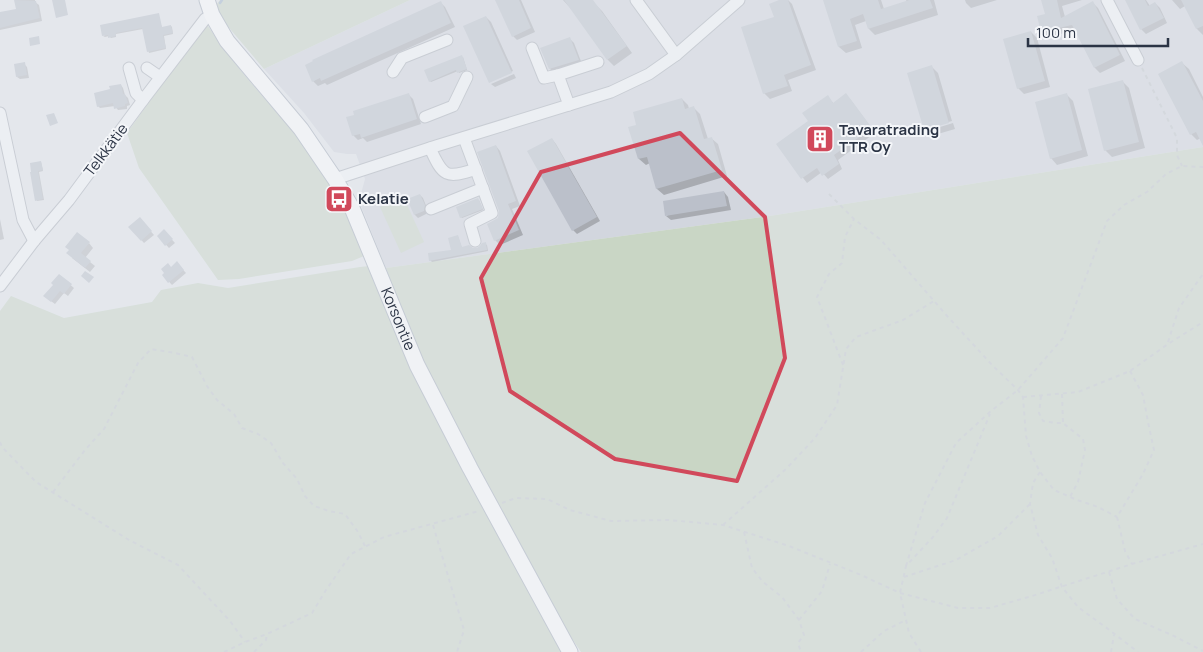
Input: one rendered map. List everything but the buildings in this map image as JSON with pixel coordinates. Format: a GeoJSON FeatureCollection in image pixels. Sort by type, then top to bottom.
{"type":"FeatureCollection","features":[{"type":"Feature","properties":{"kind":"main road","name":"Korsontie"},"geometry":{"type":"LineString","coordinates":[[207,0],[212,15],[227,41],[301,129],[352,208],[417,365],[570,652]]}},
{"type":"Feature","properties":{"kind":"street"},"geometry":{"type":"LineString","coordinates":[[636,0],[676,55]]}},
{"type":"Feature","properties":{"kind":"street"},"geometry":{"type":"LineString","coordinates":[[335,179],[611,92],[649,74],[676,55],[740,0]]}},
{"type":"Feature","properties":{"kind":"street"},"geometry":{"type":"LineString","coordinates":[[1107,0],[1138,60]]}},
{"type":"Feature","properties":{"kind":"street","name":"Telkkätie"},"geometry":{"type":"LineString","coordinates":[[1,282],[69,200],[205,19],[212,15]]}},
{"type":"Feature","properties":{"kind":"street"},"geometry":{"type":"LineString","coordinates":[[393,72],[402,58],[446,40]]}},
{"type":"Feature","properties":{"kind":"street"},"geometry":{"type":"LineString","coordinates":[[532,48],[544,78],[598,62]]}},
{"type":"Feature","properties":{"kind":"street"},"geometry":{"type":"LineString","coordinates":[[129,68],[136,93],[143,100]]}},
{"type":"Feature","properties":{"kind":"street"},"geometry":{"type":"LineString","coordinates":[[147,68],[160,77]]}},
{"type":"Feature","properties":{"kind":"street"},"geometry":{"type":"LineString","coordinates":[[558,75],[569,105]]}},
{"type":"Feature","properties":{"kind":"street"},"geometry":{"type":"LineString","coordinates":[[425,117],[453,106],[467,77]]}},
{"type":"Feature","properties":{"kind":"street"},"geometry":{"type":"LineString","coordinates":[[0,113],[23,220],[34,242]]}},
{"type":"Feature","properties":{"kind":"street"},"geometry":{"type":"LineString","coordinates":[[464,138],[492,213],[470,224],[475,241]]}},
{"type":"Feature","properties":{"kind":"street"},"geometry":{"type":"LineString","coordinates":[[430,148],[436,163],[449,175],[458,175],[476,169]]}},
{"type":"Feature","properties":{"kind":"street"},"geometry":{"type":"LineString","coordinates":[[458,175],[465,195]]}},
{"type":"Feature","properties":{"kind":"street"},"geometry":{"type":"LineString","coordinates":[[431,209],[482,188]]}},
{"type":"Feature","properties":{"kind":"path"},"geometry":{"type":"LineString","coordinates":[[1138,60],[1177,138],[1178,155],[1182,166]]}},
{"type":"Feature","properties":{"kind":"path"},"geometry":{"type":"LineString","coordinates":[[921,652],[909,632],[900,593],[925,503],[956,443],[991,411],[1018,390],[1063,338],[1107,221],[1124,205],[1147,192],[1166,174],[1182,166],[1203,167]]}},
{"type":"Feature","properties":{"kind":"path"},"geometry":{"type":"LineString","coordinates":[[829,194],[854,219],[881,240],[993,366],[1018,390],[1023,397],[1026,436],[1032,456],[1040,472],[1054,490],[1117,516]]}},
{"type":"Feature","properties":{"kind":"path"},"geometry":{"type":"LineString","coordinates":[[844,368],[816,297],[829,274],[842,264],[846,238],[854,219]]}},
{"type":"Feature","properties":{"kind":"path"},"geometry":{"type":"LineString","coordinates":[[1168,344],[1179,308],[1203,274]]}},
{"type":"Feature","properties":{"kind":"path"},"geometry":{"type":"LineString","coordinates":[[723,525],[786,469],[815,438],[836,405],[846,349],[856,337],[903,320],[934,301]]}},
{"type":"Feature","properties":{"kind":"path"},"geometry":{"type":"LineString","coordinates":[[1023,397],[1078,392],[1130,371],[1203,322]]}},
{"type":"Feature","properties":{"kind":"path"},"geometry":{"type":"LineString","coordinates":[[53,492],[85,450],[104,429],[138,363],[151,349],[175,353],[192,357],[207,386],[217,400],[234,414],[242,428],[258,434],[271,443],[283,463],[297,479],[305,496],[314,506],[345,514],[366,546]]}},
{"type":"Feature","properties":{"kind":"path"},"geometry":{"type":"LineString","coordinates":[[1130,371],[1143,395],[1154,450],[1143,474],[1117,516],[1125,551],[1132,564]]}},
{"type":"Feature","properties":{"kind":"path"},"geometry":{"type":"LineString","coordinates":[[1062,394],[1063,423]]}},
{"type":"Feature","properties":{"kind":"path"},"geometry":{"type":"LineString","coordinates":[[1041,396],[1039,413],[1043,421],[1063,423],[1083,439],[1085,450],[1078,482],[1070,497]]}},
{"type":"Feature","properties":{"kind":"path"},"geometry":{"type":"LineString","coordinates":[[906,566],[948,518],[991,411]]}},
{"type":"Feature","properties":{"kind":"path"},"geometry":{"type":"LineString","coordinates":[[0,442],[2,447],[36,482],[129,540],[178,565],[230,622],[245,642]]}},
{"type":"Feature","properties":{"kind":"path"},"geometry":{"type":"LineString","coordinates":[[1040,472],[1033,482],[1030,504],[1038,535],[1052,558],[1062,587],[1078,607],[1138,652]]}},
{"type":"Feature","properties":{"kind":"path"},"geometry":{"type":"LineString","coordinates":[[224,652],[312,613],[351,554],[366,546],[384,538],[483,510],[516,498],[547,499],[570,510],[611,521],[669,520],[723,525],[789,546],[900,593],[958,608],[990,608],[1203,544]]}},
{"type":"Feature","properties":{"kind":"path"},"geometry":{"type":"LineString","coordinates":[[904,577],[956,560],[998,536],[1030,504]]}},
{"type":"Feature","properties":{"kind":"path"},"geometry":{"type":"LineString","coordinates":[[432,524],[464,630],[457,652]]}},
{"type":"Feature","properties":{"kind":"path"},"geometry":{"type":"LineString","coordinates":[[744,532],[752,568],[763,582],[782,597],[799,620],[804,635],[798,643],[800,652]]}},
{"type":"Feature","properties":{"kind":"path"},"geometry":{"type":"LineString","coordinates":[[799,620],[822,591],[830,562]]}},
{"type":"Feature","properties":{"kind":"path"},"geometry":{"type":"LineString","coordinates":[[1109,572],[1117,599],[1135,619],[1203,651]]}},
{"type":"Feature","properties":{"kind":"path"},"geometry":{"type":"LineString","coordinates":[[861,652],[884,630],[906,620]]}},
{"type":"Feature","properties":{"kind":"path"},"geometry":{"type":"LineString","coordinates":[[1111,652],[1114,633]]}},
{"type":"Feature","properties":{"kind":"path"},"geometry":{"type":"LineString","coordinates":[[254,652],[266,640],[267,634]]}},
{"type":"Feature","properties":{"kind":"highlighted area"},"geometry":{"type":"Polygon","coordinates":[[[680,133],[765,217],[785,358],[737,481],[615,459],[510,391],[481,278],[541,172],[680,133]]]}},
{"type":"Feature","properties":{"kind":"shaded area"},"geometry":{"type":"Polygon","coordinates":[[[410,0],[1203,0],[1203,147],[776,215],[386,268],[359,201],[365,179],[356,154],[334,152],[304,113],[264,69],[410,0]]]}},
{"type":"Feature","properties":{"kind":"green space"},"geometry":{"type":"Polygon","coordinates":[[[220,0],[410,0],[264,69],[225,23],[216,5],[220,0]]]}},
{"type":"Feature","properties":{"kind":"green space"},"geometry":{"type":"Polygon","coordinates":[[[208,26],[237,66],[302,142],[332,182],[350,218],[364,256],[352,261],[239,279],[218,280],[139,168],[127,133],[202,28],[208,26]]]}},
{"type":"Feature","properties":{"kind":"green space"},"geometry":{"type":"Polygon","coordinates":[[[1203,147],[1203,652],[581,652],[563,625],[425,367],[401,313],[386,268],[776,215],[1203,147]]]}},
{"type":"Feature","properties":{"kind":"green space"},"geometry":{"type":"Polygon","coordinates":[[[403,196],[424,242],[401,253],[380,207],[403,196]]]}},
{"type":"Feature","properties":{"kind":"green space"},"geometry":{"type":"Polygon","coordinates":[[[369,266],[373,280],[404,350],[565,652],[0,652],[0,311],[11,296],[64,318],[152,302],[161,290],[198,283],[228,288],[369,266]]]}},
{"type":"Feature","properties":{"kind":"place","name":"Tavaratrading TTR Oy"},"geometry":{"type":"Point","coordinates":[820,139]}},
{"type":"Feature","properties":{"kind":"place","name":"Kelatie"},"geometry":{"type":"Point","coordinates":[339,199]}}]}
